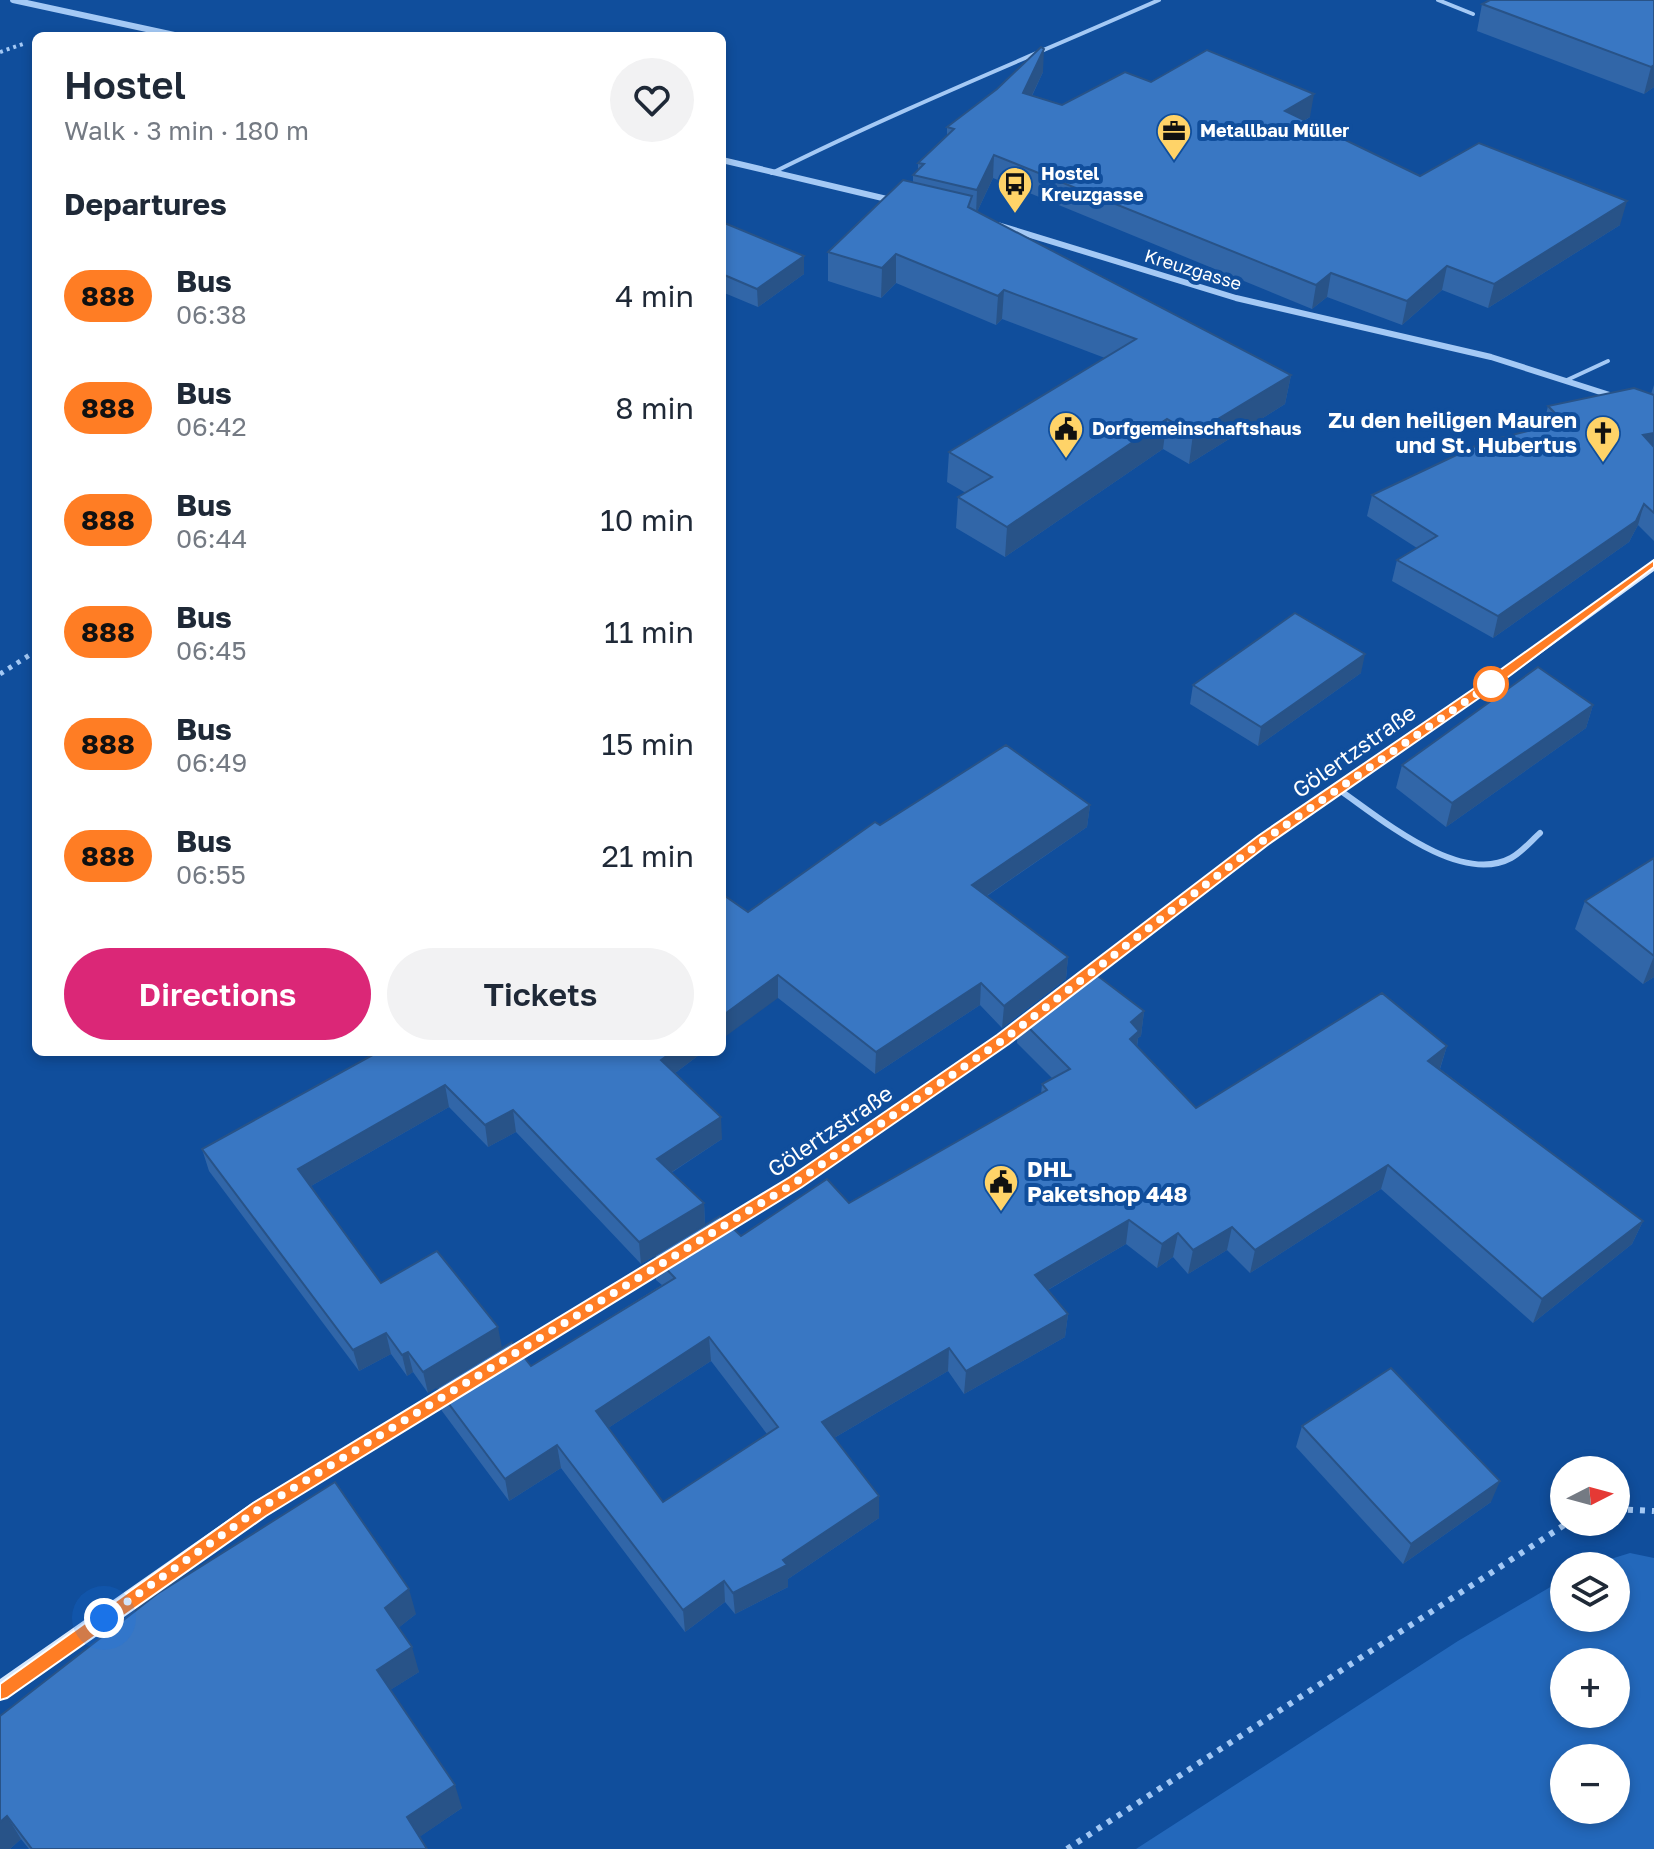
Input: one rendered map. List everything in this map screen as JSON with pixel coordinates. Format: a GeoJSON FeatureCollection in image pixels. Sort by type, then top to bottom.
{"type":"FeatureCollection","features":[{"type":"Feature","properties":{"kind":"street"},"geometry":{"type":"LineString","coordinates":[[13,0],[161,32]]}},
{"type":"Feature","properties":{"kind":"street"},"geometry":{"type":"LineString","coordinates":[[726,161],[893,201]]}},
{"type":"Feature","properties":{"kind":"street","name":"Kreuzgasse"},"geometry":{"type":"LineString","coordinates":[[994,224],[1251,302],[1491,357],[1626,401]]}},
{"type":"Feature","properties":{"kind":"street","name":"Gölertzstraße"},"geometry":{"type":"LineString","coordinates":[[0,1691],[259,1509],[796,1182],[1003,1040],[1264,840],[1501,677],[1654,564]]}},
{"type":"Feature","properties":{"kind":"lane"},"geometry":{"type":"LineString","coordinates":[[772,173],[880,119],[943,96],[1159,0]]}},
{"type":"Feature","properties":{"kind":"lane"},"geometry":{"type":"LineString","coordinates":[[1438,0],[1473,14]]}},
{"type":"Feature","properties":{"kind":"lane"},"geometry":{"type":"LineString","coordinates":[[1567,380],[1608,361]]}},
{"type":"Feature","properties":{"kind":"lane"},"geometry":{"type":"LineString","coordinates":[[1338,789],[1440,855],[1475,864],[1510,858],[1540,833]]}},
{"type":"Feature","properties":{"kind":"path"},"geometry":{"type":"LineString","coordinates":[[0,52],[32,41]]}},
{"type":"Feature","properties":{"kind":"path"},"geometry":{"type":"LineString","coordinates":[[0,674],[32,654]]}},
{"type":"Feature","properties":{"kind":"path"},"geometry":{"type":"LineString","coordinates":[[1630,1510],[1654,1511]]}},
{"type":"Feature","properties":{"kind":"path"},"geometry":{"type":"LineString","coordinates":[[1067,1849],[1550,1532]]}},
{"type":"Feature","properties":{"kind":"shaded area"},"geometry":{"type":"Polygon","coordinates":[[[1630,1553],[1654,1558],[1654,1849],[1136,1849],[1458,1641],[1550,1587],[1550,1632],[1630,1632],[1630,1553]]]}},
{"type":"Feature","properties":{"kind":"building"},"geometry":{"type":"Polygon","coordinates":[[[1490,0],[1654,0],[1654,65],[1651,67],[1482,4],[1490,0]]]}},
{"type":"Feature","properties":{"kind":"building"},"geometry":{"type":"Polygon","coordinates":[[[1041,47],[1044,49],[1023,93],[1062,105],[1125,72],[1151,82],[1207,50],[1314,94],[1285,111],[1420,176],[1479,143],[1627,201],[1494,284],[1447,266],[1407,301],[1331,273],[1316,285],[994,155],[977,190],[913,175],[924,164],[918,163],[954,129],[947,127],[997,89],[1041,47]]]}},
{"type":"Feature","properties":{"kind":"building"},"geometry":{"type":"Polygon","coordinates":[[[903,180],[972,196],[968,207],[1291,375],[1193,434],[1167,419],[1007,527],[958,497],[992,477],[949,452],[1136,339],[1004,290],[998,296],[896,254],[882,268],[828,252],[903,180]]]}},
{"type":"Feature","properties":{"kind":"building"},"geometry":{"type":"Polygon","coordinates":[[[726,224],[804,256],[757,289],[726,276],[726,224]]]}},
{"type":"Feature","properties":{"kind":"building"},"geometry":{"type":"Polygon","coordinates":[[[1634,388],[1654,395],[1654,433],[1643,435],[1654,447],[1654,513],[1644,504],[1636,521],[1498,616],[1397,560],[1437,536],[1372,495],[1484,442],[1564,422],[1548,406],[1634,388]]]}},
{"type":"Feature","properties":{"kind":"building"},"geometry":{"type":"Polygon","coordinates":[[[1295,613],[1365,654],[1261,727],[1193,685],[1295,613]]]}},
{"type":"Feature","properties":{"kind":"building"},"geometry":{"type":"Polygon","coordinates":[[[1538,667],[1593,705],[1452,803],[1402,765],[1538,667]]]}},
{"type":"Feature","properties":{"kind":"building"},"geometry":{"type":"Polygon","coordinates":[[[1006,745],[1090,805],[972,885],[1068,957],[1004,1006],[981,983],[876,1052],[778,975],[726,1013],[726,897],[748,912],[875,822],[880,825],[1006,745]]]}},
{"type":"Feature","properties":{"kind":"building"},"geometry":{"type":"Polygon","coordinates":[[[1654,858],[1654,956],[1585,901],[1654,858]]]}},
{"type":"Feature","properties":{"kind":"building"},"geometry":{"type":"Polygon","coordinates":[[[1086,967],[1144,1011],[1131,1022],[1139,1031],[1130,1039],[1196,1108],[1382,993],[1447,1046],[1428,1061],[1643,1221],[1542,1299],[1388,1165],[1255,1250],[1232,1227],[1193,1250],[1178,1233],[1162,1244],[1129,1220],[1035,1275],[1068,1314],[966,1371],[949,1348],[822,1422],[879,1496],[783,1560],[787,1565],[733,1593],[724,1581],[683,1610],[557,1445],[505,1479],[437,1388],[512,1342],[531,1366],[675,1278],[654,1256],[720,1216],[741,1236],[827,1179],[849,1203],[1047,1090],[1042,1084],[1070,1069],[1019,1018],[1086,967]],[[709,1337],[596,1411],[663,1502],[778,1427],[709,1337]]]}},
{"type":"Feature","properties":{"kind":"building"},"geometry":{"type":"Polygon","coordinates":[[[371,1056],[666,1056],[661,1060],[721,1117],[657,1159],[704,1203],[639,1242],[513,1110],[485,1125],[445,1085],[298,1169],[381,1283],[437,1251],[498,1327],[423,1372],[408,1352],[402,1355],[386,1333],[353,1350],[202,1149],[371,1056]]]}},
{"type":"Feature","properties":{"kind":"building"},"geometry":{"type":"Polygon","coordinates":[[[1391,1368],[1500,1481],[1411,1544],[1302,1426],[1391,1368]]]}},
{"type":"Feature","properties":{"kind":"building"},"geometry":{"type":"Polygon","coordinates":[[[335,1482],[409,1589],[385,1608],[412,1647],[377,1670],[455,1785],[407,1817],[427,1849],[32,1849],[7,1816],[0,1822],[0,1716],[157,1594],[335,1482]]]}},
{"type":"Feature","properties":{"kind":"bus line","name":"888"},"geometry":{"type":"LineString","coordinates":[[0,1691],[259,1509],[796,1182],[1003,1040],[1264,840],[1487,686],[1654,564]]}},
{"type":"Feature","properties":{"kind":"place","name":"Metallbau Müller"},"geometry":{"type":"Point","coordinates":[1174,162]}},
{"type":"Feature","properties":{"kind":"place","name":"Hostel Kreuzgasse"},"geometry":{"type":"Point","coordinates":[1015,215]}},
{"type":"Feature","properties":{"kind":"place","name":"Dorfgemeinschaftshaus"},"geometry":{"type":"Point","coordinates":[1066,460]}},
{"type":"Feature","properties":{"kind":"place","name":"Zu den heiligen Mauren und St. Hubertus"},"geometry":{"type":"Point","coordinates":[1603,464]}},
{"type":"Feature","properties":{"kind":"place","name":"DHL Paketshop 448"},"geometry":{"type":"Point","coordinates":[1001,1213]}},
{"type":"Feature","properties":{"kind":"route"},"geometry":{"type":"LineString","coordinates":[[104,1618],[259,1509],[796,1182],[1003,1040],[1264,840],[1491,684]]}}]}
